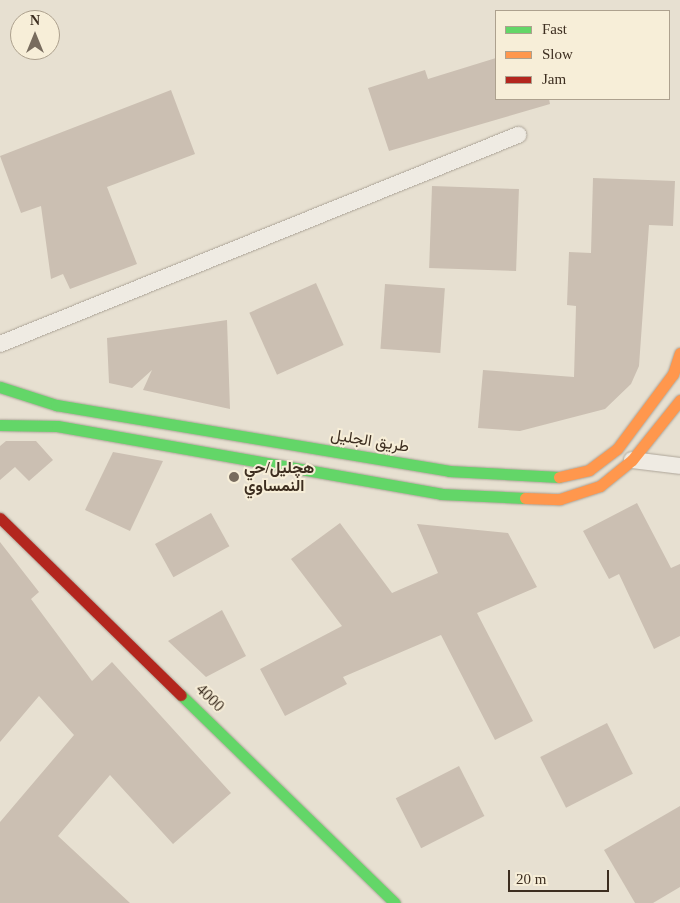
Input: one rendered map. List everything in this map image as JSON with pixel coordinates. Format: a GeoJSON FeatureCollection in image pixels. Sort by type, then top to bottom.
{"type":"FeatureCollection","features":[{"type":"Feature","properties":{"kind":"street","name":"طريق الجليل"},"geometry":{"type":"LineString","coordinates":[[0,387],[56,405],[449,471],[554,478],[589,470],[617,449],[673,374],[680,353]]}},
{"type":"Feature","properties":{"kind":"street"},"geometry":{"type":"LineString","coordinates":[[0,425],[57,426],[441,494],[560,499],[600,486],[632,460],[680,400]]}},
{"type":"Feature","properties":{"kind":"street","name":"4000"},"geometry":{"type":"LineString","coordinates":[[0,518],[394,903]]}},
{"type":"Feature","properties":{"kind":"lane"},"geometry":{"type":"LineString","coordinates":[[0,344],[518,135]]}},
{"type":"Feature","properties":{"kind":"lane"},"geometry":{"type":"LineString","coordinates":[[632,460],[680,466]]}},
{"type":"Feature","properties":{"kind":"building"},"geometry":{"type":"Polygon","coordinates":[[[495,58],[495,100],[549,100],[550,104],[389,151],[368,88],[425,70],[428,79],[495,58]]]}},
{"type":"Feature","properties":{"kind":"building"},"geometry":{"type":"Polygon","coordinates":[[[171,90],[195,154],[107,187],[137,264],[70,289],[63,274],[51,279],[41,206],[21,213],[0,156],[171,90]]]}},
{"type":"Feature","properties":{"kind":"building"},"geometry":{"type":"Polygon","coordinates":[[[593,178],[675,181],[673,226],[649,225],[639,366],[631,384],[605,409],[520,431],[478,428],[483,370],[574,377],[576,306],[567,305],[569,252],[591,253],[593,178]]]}},
{"type":"Feature","properties":{"kind":"building"},"geometry":{"type":"Polygon","coordinates":[[[432,186],[519,189],[516,271],[429,268],[432,186]]]}},
{"type":"Feature","properties":{"kind":"building"},"geometry":{"type":"Polygon","coordinates":[[[316,283],[344,345],[277,375],[249,313],[316,283]]]}},
{"type":"Feature","properties":{"kind":"building"},"geometry":{"type":"Polygon","coordinates":[[[385,284],[445,288],[440,353],[380,349],[385,284]]]}},
{"type":"Feature","properties":{"kind":"building"},"geometry":{"type":"Polygon","coordinates":[[[227,320],[230,409],[143,390],[152,370],[132,388],[109,383],[107,338],[227,320]]]}},
{"type":"Feature","properties":{"kind":"building"},"geometry":{"type":"Polygon","coordinates":[[[6,441],[36,441],[53,460],[29,481],[15,467],[0,480],[0,446],[6,441]]]}},
{"type":"Feature","properties":{"kind":"building"},"geometry":{"type":"Polygon","coordinates":[[[113,452],[163,461],[130,531],[85,510],[113,452]]]}},
{"type":"Feature","properties":{"kind":"building"},"geometry":{"type":"Polygon","coordinates":[[[637,503],[671,568],[680,564],[680,636],[654,649],[619,574],[609,579],[583,531],[637,503]]]}},
{"type":"Feature","properties":{"kind":"building"},"geometry":{"type":"Polygon","coordinates":[[[211,513],[229,546],[173,577],[155,544],[211,513]]]}},
{"type":"Feature","properties":{"kind":"building"},"geometry":{"type":"Polygon","coordinates":[[[340,523],[392,593],[438,573],[417,524],[508,533],[537,587],[477,613],[533,721],[495,740],[441,635],[343,677],[347,684],[285,716],[260,669],[342,626],[291,559],[340,523]]]}},
{"type":"Feature","properties":{"kind":"building"},"geometry":{"type":"Polygon","coordinates":[[[0,542],[39,592],[31,599],[92,681],[112,662],[231,793],[173,844],[110,775],[58,836],[130,903],[0,903],[0,822],[74,735],[39,696],[0,742],[0,542]]]}},
{"type":"Feature","properties":{"kind":"building"},"geometry":{"type":"Polygon","coordinates":[[[222,610],[246,656],[206,677],[168,641],[222,610]]]}},
{"type":"Feature","properties":{"kind":"building"},"geometry":{"type":"Polygon","coordinates":[[[607,723],[633,774],[566,808],[540,757],[607,723]]]}},
{"type":"Feature","properties":{"kind":"building"},"geometry":{"type":"Polygon","coordinates":[[[459,766],[484,816],[421,848],[396,798],[459,766]]]}},
{"type":"Feature","properties":{"kind":"building"},"geometry":{"type":"Polygon","coordinates":[[[680,806],[680,887],[653,903],[635,903],[604,850],[680,806]]]}},
{"type":"Feature","properties":{"kind":"traffic: fast"},"geometry":{"type":"LineString","coordinates":[[0,387],[56,405],[449,471],[559,477]]}},
{"type":"Feature","properties":{"kind":"traffic: fast"},"geometry":{"type":"LineString","coordinates":[[0,425],[57,426],[441,494],[525,498]]}},
{"type":"Feature","properties":{"kind":"traffic: fast"},"geometry":{"type":"LineString","coordinates":[[181,695],[395,903]]}},
{"type":"Feature","properties":{"kind":"traffic: slow"},"geometry":{"type":"LineString","coordinates":[[559,477],[589,470],[617,449],[673,374],[680,353]]}},
{"type":"Feature","properties":{"kind":"traffic: slow"},"geometry":{"type":"LineString","coordinates":[[525,498],[560,499],[600,486],[632,460],[680,400]]}},
{"type":"Feature","properties":{"kind":"traffic: jam"},"geometry":{"type":"LineString","coordinates":[[0,518],[181,695]]}},
{"type":"Feature","properties":{"kind":"place","name":"هچليل/حي النمساوي"},"geometry":{"type":"Point","coordinates":[234,477]}}]}
